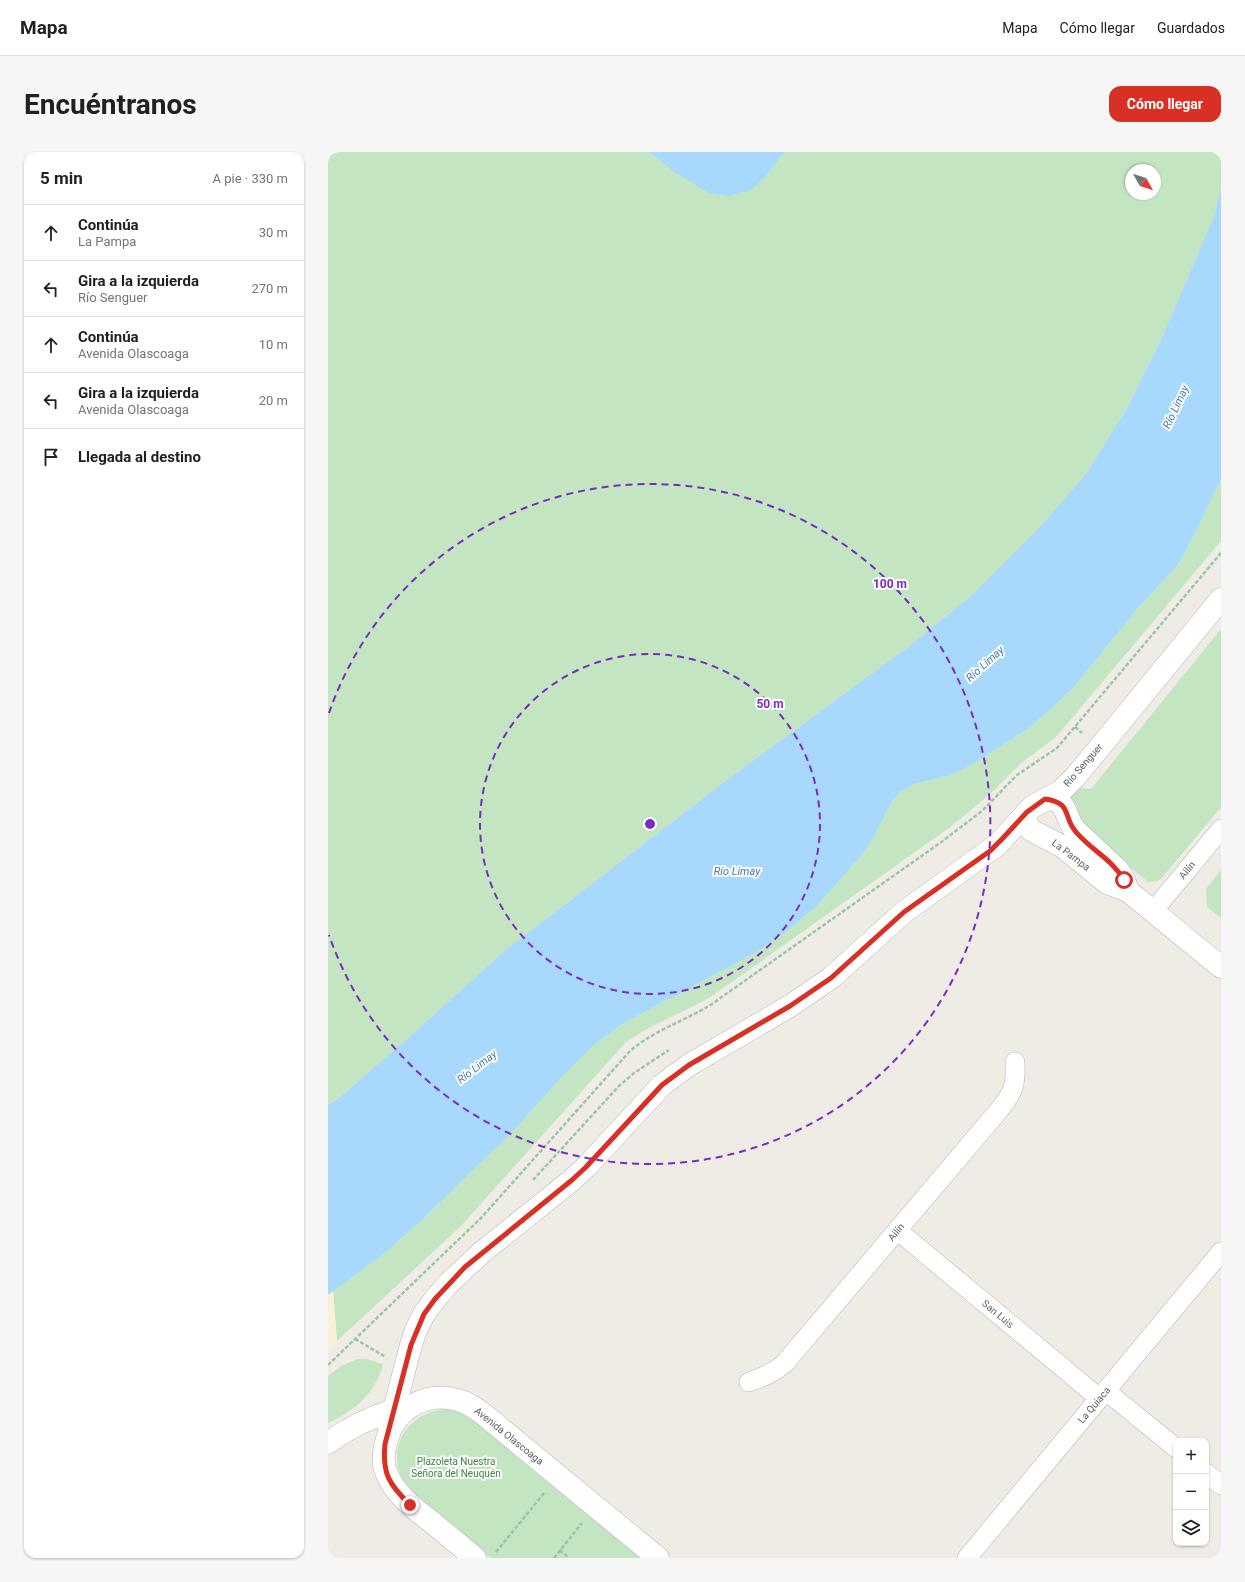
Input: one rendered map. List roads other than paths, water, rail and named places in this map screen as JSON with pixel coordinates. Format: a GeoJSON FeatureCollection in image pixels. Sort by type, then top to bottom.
{"type":"FeatureCollection","features":[{"type":"Feature","properties":{"kind":"main road","name":"Río Senguer"},"geometry":{"type":"LineString","coordinates":[[399,1414],[411,1345],[416,1330],[424,1314],[435,1299],[465,1267],[572,1180],[586,1167],[662,1085],[689,1065],[790,1006],[831,978],[904,912],[997,845],[1027,812],[1045,799],[1061,791],[1075,777],[1221,599]]}},
{"type":"Feature","properties":{"kind":"main road","name":"La Pampa"},"geometry":{"type":"LineString","coordinates":[[1045,799],[1056,800],[1063,806],[1073,828],[1118,870],[1128,891]]}},
{"type":"Feature","properties":{"kind":"main road","name":"La Pampa"},"geometry":{"type":"LineString","coordinates":[[1027,812],[1024,821],[1031,830],[1063,847],[1107,883],[1128,891],[1221,966]]}},
{"type":"Feature","properties":{"kind":"main road","name":"Avenida Olascoaga"},"geometry":{"type":"LineString","coordinates":[[328,1444],[370,1419],[399,1414],[428,1398],[443,1397],[458,1400],[471,1405],[482,1412],[658,1558]]}},
{"type":"Feature","properties":{"kind":"main road"},"geometry":{"type":"LineString","coordinates":[[399,1414],[385,1444],[384,1458],[386,1472],[392,1484],[410,1505],[485,1556]]}},
{"type":"Feature","properties":{"kind":"street","name":"Ailín"},"geometry":{"type":"LineString","coordinates":[[1154,911],[1221,829]]}},
{"type":"Feature","properties":{"kind":"street","name":"Ailín"},"geometry":{"type":"LineString","coordinates":[[749,1382],[775,1372],[784,1364],[1007,1100],[1013,1091],[1015,1083],[1015,1062]]}},
{"type":"Feature","properties":{"kind":"street","name":"San Luis"},"geometry":{"type":"LineString","coordinates":[[898,1230],[1103,1394],[1173,1446]]}},
{"type":"Feature","properties":{"kind":"street","name":"La Quiaca"},"geometry":{"type":"LineString","coordinates":[[967,1558],[1221,1252]]}},
{"type":"Feature","properties":{"kind":"street"},"geometry":{"type":"LineString","coordinates":[[1207,1474],[1221,1485]]}},
{"type":"Feature","properties":{"kind":"water"},"geometry":{"type":"Polygon","coordinates":[[[649,152],[784,152],[768,174],[751,190],[729,196],[709,193],[673,171],[649,152]]]}},
{"type":"Feature","properties":{"kind":"water","name":"Río Limay"},"geometry":{"type":"Polygon","coordinates":[[[1221,189],[1221,479],[1185,553],[1176,567],[1137,609],[1074,687],[1050,710],[1027,729],[973,764],[950,775],[914,784],[899,793],[890,805],[872,840],[861,856],[816,907],[788,930],[757,952],[622,1024],[594,1045],[558,1081],[514,1130],[424,1218],[386,1252],[328,1295],[328,1105],[340,1097],[406,1040],[503,952],[740,770],[908,647],[972,595],[1038,529],[1086,474],[1127,408],[1164,333],[1214,216],[1221,189]]]}},
{"type":"Feature","properties":{"kind":"park label","name":"Plazoleta Nuestra Señora del Neuquén"},"geometry":{"type":"Point","coordinates":[456,1466]}}]}
